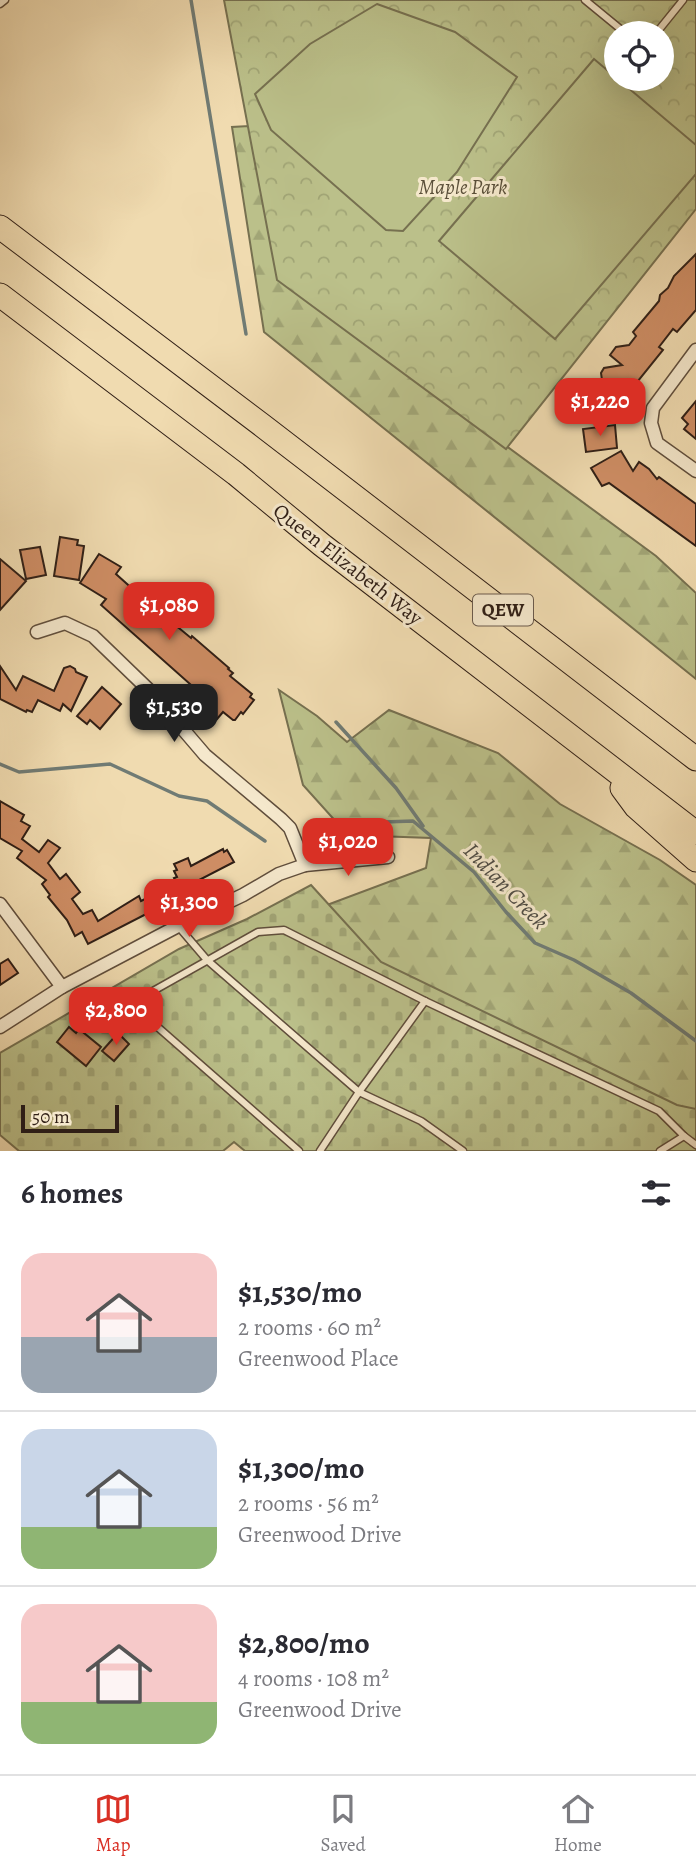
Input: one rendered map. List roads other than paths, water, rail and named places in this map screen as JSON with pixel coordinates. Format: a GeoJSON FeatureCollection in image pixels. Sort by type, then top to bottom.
{"type":"FeatureCollection","features":[{"type":"Feature","properties":{"kind":"highway","name":"QEW"},"geometry":{"type":"LineString","coordinates":[[0,227],[696,758]]}},
{"type":"Feature","properties":{"kind":"highway","name":"Queen Elizabeth Way"},"geometry":{"type":"LineString","coordinates":[[0,295],[236,474],[322,545],[696,833]]}},
{"type":"Feature","properties":{"kind":"highway"},"geometry":{"type":"LineString","coordinates":[[600,761],[636,807],[696,860]]}},
{"type":"Feature","properties":{"kind":"street"},"geometry":{"type":"LineString","coordinates":[[696,350],[653,408],[651,423],[657,443],[696,471]]}},
{"type":"Feature","properties":{"kind":"street"},"geometry":{"type":"LineString","coordinates":[[37,632],[65,623],[93,636],[152,693],[205,755],[290,828],[305,865]]}},
{"type":"Feature","properties":{"kind":"street"},"geometry":{"type":"LineString","coordinates":[[0,1027],[62,987],[279,874],[305,865],[388,857]]}},
{"type":"Feature","properties":{"kind":"street"},"geometry":{"type":"LineString","coordinates":[[0,904],[62,987]]}},
{"type":"Feature","properties":{"kind":"lane"},"geometry":{"type":"LineString","coordinates":[[0,4],[5,0]]}},
{"type":"Feature","properties":{"kind":"lane"},"geometry":{"type":"LineString","coordinates":[[585,0],[611,21]]}},
{"type":"Feature","properties":{"kind":"lane"},"geometry":{"type":"LineString","coordinates":[[666,21],[683,0]]}},
{"type":"Feature","properties":{"kind":"lane"},"geometry":{"type":"LineString","coordinates":[[178,926],[207,960],[359,1092],[421,1121],[463,1151]]}},
{"type":"Feature","properties":{"kind":"lane"},"geometry":{"type":"LineString","coordinates":[[299,1151],[153,1023],[144,1007],[146,995],[258,932],[284,930],[425,1001],[659,1111],[696,1145]]}},
{"type":"Feature","properties":{"kind":"lane"},"geometry":{"type":"LineString","coordinates":[[320,1151],[425,1001]]}},
{"type":"Feature","properties":{"kind":"lane"},"geometry":{"type":"LineString","coordinates":[[660,1151],[684,1136]]}},
{"type":"Feature","properties":{"kind":"waterway"},"geometry":{"type":"LineString","coordinates":[[191,0],[246,334]]}},
{"type":"Feature","properties":{"kind":"waterway"},"geometry":{"type":"LineString","coordinates":[[336,722],[396,788],[423,826]]}},
{"type":"Feature","properties":{"kind":"waterway","name":"Indian Creek"},"geometry":{"type":"LineString","coordinates":[[0,764],[19,772],[110,764],[179,796],[207,801],[265,841]]}},
{"type":"Feature","properties":{"kind":"waterway","name":"Indian Creek"},"geometry":{"type":"LineString","coordinates":[[319,838],[354,823],[413,821],[474,872],[535,943],[574,960],[631,993],[696,1041]]}},
{"type":"Feature","properties":{"kind":"park label","name":"Maple Park"},"geometry":{"type":"Point","coordinates":[463,187]}}]}
